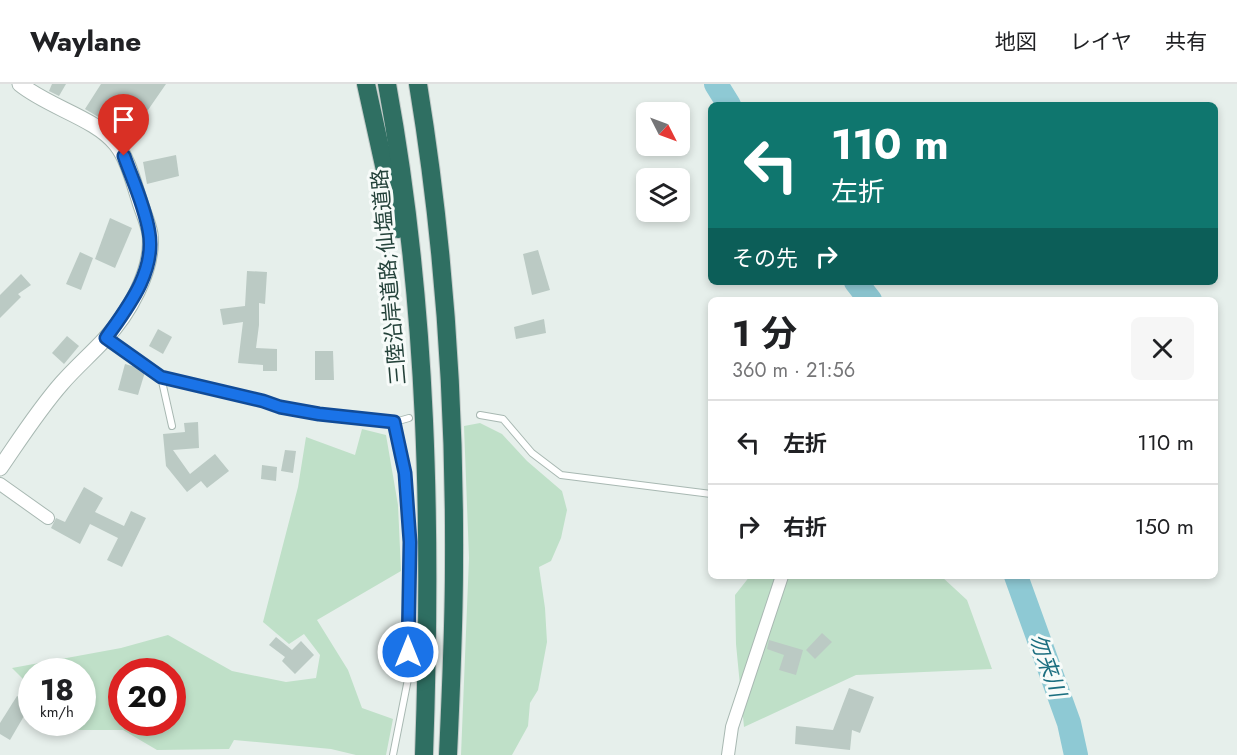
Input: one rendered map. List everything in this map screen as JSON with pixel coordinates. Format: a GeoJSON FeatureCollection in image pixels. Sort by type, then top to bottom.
{"type":"FeatureCollection","features":[{"type":"Feature","properties":{"kind":"highway"},"geometry":{"type":"LineString","coordinates":[[366,84],[386,167],[418,327]]}},
{"type":"Feature","properties":{"kind":"highway","name":"三陸沿岸道路;仙塩道路"},"geometry":{"type":"LineString","coordinates":[[387,84],[411,238],[428,494],[424,755]]}},
{"type":"Feature","properties":{"kind":"highway"},"geometry":{"type":"LineString","coordinates":[[418,84],[431,169],[452,422],[454,565],[448,755]]}},
{"type":"Feature","properties":{"kind":"street"},"geometry":{"type":"LineString","coordinates":[[0,468],[62,382],[106,338],[138,289],[149,259],[149,232],[124,156],[116,144],[91,124],[35,96],[20,84]]}},
{"type":"Feature","properties":{"kind":"street"},"geometry":{"type":"LineString","coordinates":[[0,484],[48,518]]}},
{"type":"Feature","properties":{"kind":"street"},"geometry":{"type":"LineString","coordinates":[[728,755],[732,727],[781,579]]}},
{"type":"Feature","properties":{"kind":"lane"},"geometry":{"type":"LineString","coordinates":[[106,338],[161,377],[309,412],[394,422],[409,418]]}},
{"type":"Feature","properties":{"kind":"lane"},"geometry":{"type":"LineString","coordinates":[[161,377],[172,426]]}},
{"type":"Feature","properties":{"kind":"lane"},"geometry":{"type":"LineString","coordinates":[[480,415],[503,419],[532,453],[561,475],[708,494]]}},
{"type":"Feature","properties":{"kind":"lane"},"geometry":{"type":"LineString","coordinates":[[393,755],[408,674],[410,542],[405,473],[394,422]]}},
{"type":"Feature","properties":{"kind":"green space"},"geometry":{"type":"Polygon","coordinates":[[[480,423],[502,434],[527,461],[562,491],[567,510],[561,538],[551,561],[539,567],[547,642],[538,690],[530,703],[528,726],[512,755],[461,755],[469,558],[464,426],[480,423]]]}},
{"type":"Feature","properties":{"kind":"green space"},"geometry":{"type":"Polygon","coordinates":[[[362,429],[386,435],[398,505],[401,571],[317,620],[348,670],[362,708],[393,719],[386,755],[356,755],[331,749],[234,740],[229,749],[157,750],[133,736],[186,736],[186,658],[108,658],[108,730],[96,730],[96,658],[66,658],[121,648],[168,635],[232,671],[286,682],[316,678],[320,655],[304,634],[289,644],[263,622],[298,487],[306,437],[355,455],[362,429]]]}},
{"type":"Feature","properties":{"kind":"green space"},"geometry":{"type":"Polygon","coordinates":[[[748,579],[944,579],[967,600],[992,669],[856,675],[744,727],[736,644],[735,595],[748,579]]]}},
{"type":"Feature","properties":{"kind":"building"},"geometry":{"type":"Polygon","coordinates":[[[52,84],[66,84],[59,96],[49,91],[52,84]]]}},
{"type":"Feature","properties":{"kind":"building"},"geometry":{"type":"Polygon","coordinates":[[[101,84],[166,84],[148,110],[122,132],[109,116],[105,121],[85,109],[101,84]]]}},
{"type":"Feature","properties":{"kind":"building"},"geometry":{"type":"Polygon","coordinates":[[[176,155],[179,176],[147,184],[143,162],[176,155]]]}},
{"type":"Feature","properties":{"kind":"building"},"geometry":{"type":"Polygon","coordinates":[[[110,218],[132,228],[115,268],[95,259],[110,218]]]}},
{"type":"Feature","properties":{"kind":"building"},"geometry":{"type":"Polygon","coordinates":[[[538,250],[550,290],[532,295],[523,254],[538,250]]]}},
{"type":"Feature","properties":{"kind":"building"},"geometry":{"type":"Polygon","coordinates":[[[80,252],[93,258],[81,290],[66,284],[80,252]]]}},
{"type":"Feature","properties":{"kind":"building"},"geometry":{"type":"Polygon","coordinates":[[[247,271],[267,272],[265,304],[259,303],[256,348],[277,349],[277,371],[263,371],[263,365],[238,363],[243,322],[223,325],[220,309],[245,306],[247,271]]]}},
{"type":"Feature","properties":{"kind":"building"},"geometry":{"type":"Polygon","coordinates":[[[21,274],[31,285],[18,294],[21,297],[0,318],[0,295],[21,274]]]}},
{"type":"Feature","properties":{"kind":"building"},"geometry":{"type":"Polygon","coordinates":[[[544,319],[546,333],[516,339],[514,327],[544,319]]]}},
{"type":"Feature","properties":{"kind":"building"},"geometry":{"type":"Polygon","coordinates":[[[158,329],[172,337],[163,354],[149,346],[158,329]]]}},
{"type":"Feature","properties":{"kind":"building"},"geometry":{"type":"Polygon","coordinates":[[[67,336],[79,346],[64,364],[52,353],[67,336]]]}},
{"type":"Feature","properties":{"kind":"building"},"geometry":{"type":"Polygon","coordinates":[[[315,351],[333,351],[334,380],[315,380],[315,351]]]}},
{"type":"Feature","properties":{"kind":"building"},"geometry":{"type":"Polygon","coordinates":[[[125,364],[145,372],[138,395],[118,390],[125,364]]]}},
{"type":"Feature","properties":{"kind":"building"},"geometry":{"type":"Polygon","coordinates":[[[198,422],[199,448],[173,450],[190,474],[215,454],[229,471],[207,488],[201,481],[187,492],[166,466],[163,434],[185,432],[184,423],[198,422]]]}},
{"type":"Feature","properties":{"kind":"building"},"geometry":{"type":"Polygon","coordinates":[[[285,450],[296,451],[293,473],[281,471],[285,450]]]}},
{"type":"Feature","properties":{"kind":"building"},"geometry":{"type":"Polygon","coordinates":[[[262,465],[277,467],[276,481],[261,479],[262,465]]]}},
{"type":"Feature","properties":{"kind":"building"},"geometry":{"type":"Polygon","coordinates":[[[84,487],[103,498],[95,512],[124,526],[131,511],[146,518],[122,567],[107,560],[118,538],[90,524],[80,544],[51,528],[56,518],[65,522],[84,487]]]}},
{"type":"Feature","properties":{"kind":"building"},"geometry":{"type":"Polygon","coordinates":[[[822,633],[832,642],[815,659],[806,650],[822,633]]]}},
{"type":"Feature","properties":{"kind":"building"},"geometry":{"type":"Polygon","coordinates":[[[276,637],[292,650],[301,641],[314,655],[295,674],[282,661],[285,657],[269,645],[276,637]]]}},
{"type":"Feature","properties":{"kind":"building"},"geometry":{"type":"Polygon","coordinates":[[[769,640],[803,650],[796,675],[779,670],[784,655],[767,649],[769,640]]]}},
{"type":"Feature","properties":{"kind":"building"},"geometry":{"type":"Polygon","coordinates":[[[849,688],[874,697],[860,733],[852,730],[850,750],[795,744],[796,726],[833,730],[849,688]]]}},
{"type":"Feature","properties":{"kind":"building"},"geometry":{"type":"Polygon","coordinates":[[[18,697],[18,726],[10,740],[0,734],[0,723],[18,697]]]}},
{"type":"Feature","properties":{"kind":"waterway","name":"勿来川"},"geometry":{"type":"LineString","coordinates":[[716,84],[727,102]]}},
{"type":"Feature","properties":{"kind":"waterway","name":"勿来川"},"geometry":{"type":"LineString","coordinates":[[858,285],[868,297]]}},
{"type":"Feature","properties":{"kind":"waterway","name":"勿来川"},"geometry":{"type":"LineString","coordinates":[[1017,579],[1069,723],[1076,755]]}},
{"type":"Feature","properties":{"kind":"route"},"geometry":{"type":"LineString","coordinates":[[124,156],[149,232],[149,259],[138,289],[106,338],[161,377],[280,407],[352,419],[394,422],[405,473],[410,542],[408,652]]}}]}
